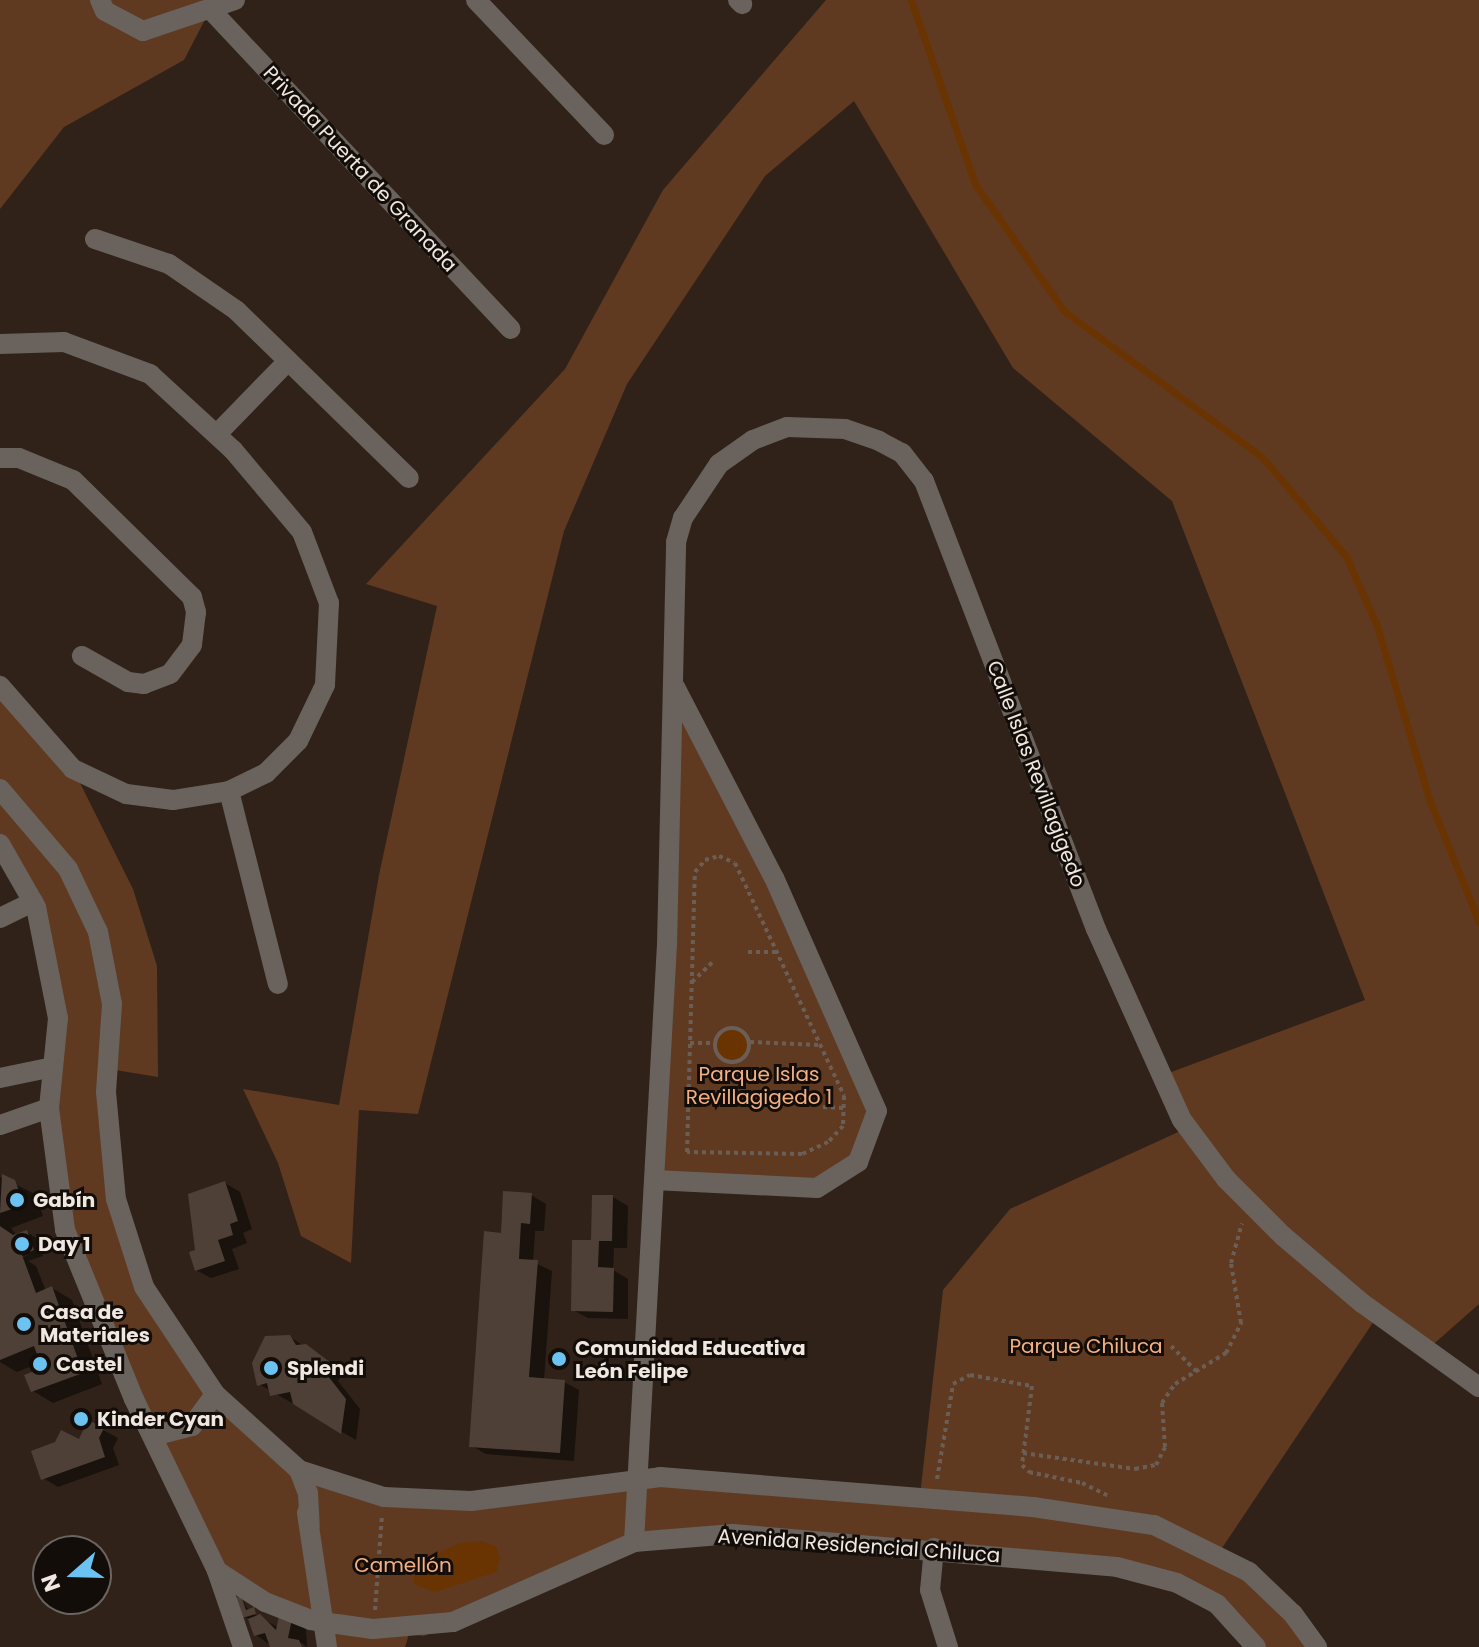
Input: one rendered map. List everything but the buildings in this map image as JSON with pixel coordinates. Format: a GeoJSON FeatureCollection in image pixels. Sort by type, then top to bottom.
{"type":"FeatureCollection","features":[{"type":"Feature","properties":{"kind":"street"},"geometry":{"type":"LineString","coordinates":[[100,0],[105,11],[143,31],[235,0]]}},
{"type":"Feature","properties":{"kind":"street"},"geometry":{"type":"LineString","coordinates":[[476,0],[604,135]]}},
{"type":"Feature","properties":{"kind":"street","name":"Privada Puerta de Granada"},"geometry":{"type":"LineString","coordinates":[[210,9],[510,329]]}},
{"type":"Feature","properties":{"kind":"street"},"geometry":{"type":"LineString","coordinates":[[95,239],[169,264],[236,310],[409,478]]}},
{"type":"Feature","properties":{"kind":"street"},"geometry":{"type":"LineString","coordinates":[[0,344],[64,342],[150,374],[217,434],[302,532],[329,603],[325,685],[298,741],[266,773],[229,791],[173,800],[126,794],[73,769],[0,686]]}},
{"type":"Feature","properties":{"kind":"street"},"geometry":{"type":"LineString","coordinates":[[217,434],[288,361]]}},
{"type":"Feature","properties":{"kind":"street","name":"Calle Islas Revillagigedo"},"geometry":{"type":"LineString","coordinates":[[634,1542],[667,945],[676,542],[683,518],[719,464],[753,440],[812,424],[845,429],[902,453],[924,481],[1158,1077],[1195,1138],[1256,1209],[1362,1303],[1479,1387]]}},
{"type":"Feature","properties":{"kind":"street"},"geometry":{"type":"LineString","coordinates":[[0,458],[19,458],[73,480],[192,597],[196,612],[192,645],[170,674],[144,684],[128,682],[82,656]]}},
{"type":"Feature","properties":{"kind":"street","name":"Calle Islas Revillagigedo"},"geometry":{"type":"LineString","coordinates":[[654,1180],[817,1188],[858,1162],[877,1111],[774,878],[673,683]]}},
{"type":"Feature","properties":{"kind":"street"},"geometry":{"type":"LineString","coordinates":[[229,791],[278,984]]}},
{"type":"Feature","properties":{"kind":"street"},"geometry":{"type":"LineString","coordinates":[[3,799],[68,869],[98,932],[112,1004],[106,1092],[119,1215],[144,1287],[215,1394],[299,1470],[318,1482],[384,1497],[471,1501],[636,1476],[934,1497],[1154,1525],[1249,1572],[1293,1614],[1317,1647]]}},
{"type":"Feature","properties":{"kind":"street"},"geometry":{"type":"LineString","coordinates":[[0,844],[33,902],[58,1018],[49,1108],[65,1230],[153,1436],[217,1571],[240,1638]]}},
{"type":"Feature","properties":{"kind":"street"},"geometry":{"type":"LineString","coordinates":[[0,918],[33,902]]}},
{"type":"Feature","properties":{"kind":"street"},"geometry":{"type":"LineString","coordinates":[[0,1078],[53,1067]]}},
{"type":"Feature","properties":{"kind":"street"},"geometry":{"type":"LineString","coordinates":[[0,1125],[49,1108]]}},
{"type":"Feature","properties":{"kind":"street"},"geometry":{"type":"LineString","coordinates":[[153,1436],[192,1426],[215,1394]]}},
{"type":"Feature","properties":{"kind":"street"},"geometry":{"type":"LineString","coordinates":[[299,1470],[327,1647]]}},
{"type":"Feature","properties":{"kind":"street","name":"Avenida Residencial Chiluca"},"geometry":{"type":"LineString","coordinates":[[234,1594],[311,1620],[373,1629],[453,1622],[634,1542],[733,1534],[934,1548],[1117,1567],[1177,1583],[1217,1604],[1256,1647]]}},
{"type":"Feature","properties":{"kind":"street"},"geometry":{"type":"LineString","coordinates":[[934,1548],[930,1590],[948,1647]]}},
{"type":"Feature","properties":{"kind":"street"},"geometry":{"type":"LineString","coordinates":[[217,1571],[234,1594],[240,1638]]}},
{"type":"Feature","properties":{"kind":"street","name":"Avenida Residencial Chiluca"},"geometry":{"type":"LineString","coordinates":[[217,1571],[265,1602]]}},
{"type":"Feature","properties":{"kind":"street"},"geometry":{"type":"LineString","coordinates":[[403,1647],[411,1627]]}},
{"type":"Feature","properties":{"kind":"path"},"geometry":{"type":"LineString","coordinates":[[719,856],[735,863],[777,952],[844,1096],[843,1126],[828,1142],[802,1154],[687,1152],[695,872],[705,860],[719,856]]}},
{"type":"Feature","properties":{"kind":"path"},"geometry":{"type":"LineString","coordinates":[[748,952],[777,952]]}},
{"type":"Feature","properties":{"kind":"path"},"geometry":{"type":"LineString","coordinates":[[692,982],[714,961]]}},
{"type":"Feature","properties":{"kind":"path"},"geometry":{"type":"LineString","coordinates":[[690,1043],[714,1043],[727,1028],[739,1028],[750,1042],[821,1045]]}},
{"type":"Feature","properties":{"kind":"path"},"geometry":{"type":"LineString","coordinates":[[714,1043],[716,1053],[728,1061],[741,1060],[750,1042]]}},
{"type":"Feature","properties":{"kind":"path"},"geometry":{"type":"LineString","coordinates":[[823,1107],[844,1108]]}},
{"type":"Feature","properties":{"kind":"path"},"geometry":{"type":"LineString","coordinates":[[1023,1453],[1135,1469],[1156,1465],[1165,1447],[1162,1403],[1175,1384],[1226,1353],[1241,1323],[1231,1263],[1240,1226],[1256,1209]]}},
{"type":"Feature","properties":{"kind":"path"},"geometry":{"type":"LineString","coordinates":[[1171,1346],[1197,1372]]}},
{"type":"Feature","properties":{"kind":"path"},"geometry":{"type":"LineString","coordinates":[[934,1497],[953,1384],[970,1375],[1032,1386],[1022,1465],[1029,1472],[1082,1483],[1109,1496],[1107,1518]]}},
{"type":"Feature","properties":{"kind":"path"},"geometry":{"type":"LineString","coordinates":[[373,1629],[384,1497]]}},
{"type":"Feature","properties":{"kind":"green space"},"geometry":{"type":"Polygon","coordinates":[[[0,0],[235,0],[210,10],[184,60],[64,127],[0,209],[0,0]]]}},
{"type":"Feature","properties":{"kind":"green space","name":"Parque Chiluca"},"geometry":{"type":"Polygon","coordinates":[[[826,0],[1479,0],[1479,1304],[1428,1349],[1378,1315],[1218,1554],[1317,1647],[1256,1647],[1217,1604],[1117,1567],[655,1538],[424,1636],[409,1634],[405,1647],[328,1647],[309,1493],[318,1482],[471,1501],[637,1476],[920,1496],[943,1290],[1010,1209],[1187,1128],[1158,1077],[1365,1000],[1172,501],[1013,368],[854,101],[765,176],[627,384],[564,531],[418,1114],[359,1110],[351,1263],[301,1236],[278,1163],[243,1089],[339,1105],[379,875],[437,606],[366,584],[565,369],[663,190],[826,0]]]}},
{"type":"Feature","properties":{"kind":"green space","name":"Parque Islas Revillagigedo 1"},"geometry":{"type":"Polygon","coordinates":[[[673,683],[877,1111],[858,1162],[817,1188],[654,1180],[673,683]]]}},
{"type":"Feature","properties":{"kind":"green space"},"geometry":{"type":"Polygon","coordinates":[[[0,686],[73,769],[133,889],[157,966],[158,1077],[109,1069],[116,1199],[144,1287],[214,1395],[191,1421],[154,1436],[65,1230],[49,1108],[58,1018],[36,907],[0,844],[0,686]]]}},
{"type":"Feature","properties":{"kind":"green space","name":"Camellón"},"geometry":{"type":"Polygon","coordinates":[[[216,1397],[297,1470],[322,1620],[218,1569],[155,1438],[167,1437],[216,1397]]]}},
{"type":"Feature","properties":{"kind":"shaded area"},"geometry":{"type":"Polygon","coordinates":[[[732,1028],[744,1033],[749,1045],[744,1057],[732,1062],[720,1057],[715,1045],[720,1033],[732,1028]]]}},
{"type":"Feature","properties":{"kind":"shaded area"},"geometry":{"type":"Polygon","coordinates":[[[482,1541],[496,1546],[500,1558],[496,1572],[435,1592],[414,1584],[414,1565],[459,1543],[482,1541]]]}},
{"type":"Feature","properties":{"kind":"waterway"},"geometry":{"type":"LineString","coordinates":[[911,0],[975,184],[1064,311],[1262,457],[1346,556],[1377,626],[1430,801],[1479,922]]}},
{"type":"Feature","properties":{"kind":"place","name":"Gabín"},"geometry":{"type":"Point","coordinates":[17,1200]}},
{"type":"Feature","properties":{"kind":"place","name":"Day 1"},"geometry":{"type":"Point","coordinates":[22,1244]}},
{"type":"Feature","properties":{"kind":"place","name":"Casa de Materiales"},"geometry":{"type":"Point","coordinates":[24,1324]}},
{"type":"Feature","properties":{"kind":"place","name":"Comunidad Educativa León Felipe"},"geometry":{"type":"Point","coordinates":[559,1359]}},
{"type":"Feature","properties":{"kind":"place","name":"Castel"},"geometry":{"type":"Point","coordinates":[40,1364]}},
{"type":"Feature","properties":{"kind":"place","name":"Splendi"},"geometry":{"type":"Point","coordinates":[271,1368]}},
{"type":"Feature","properties":{"kind":"place","name":"Kinder Cyan"},"geometry":{"type":"Point","coordinates":[81,1419]}}]}
